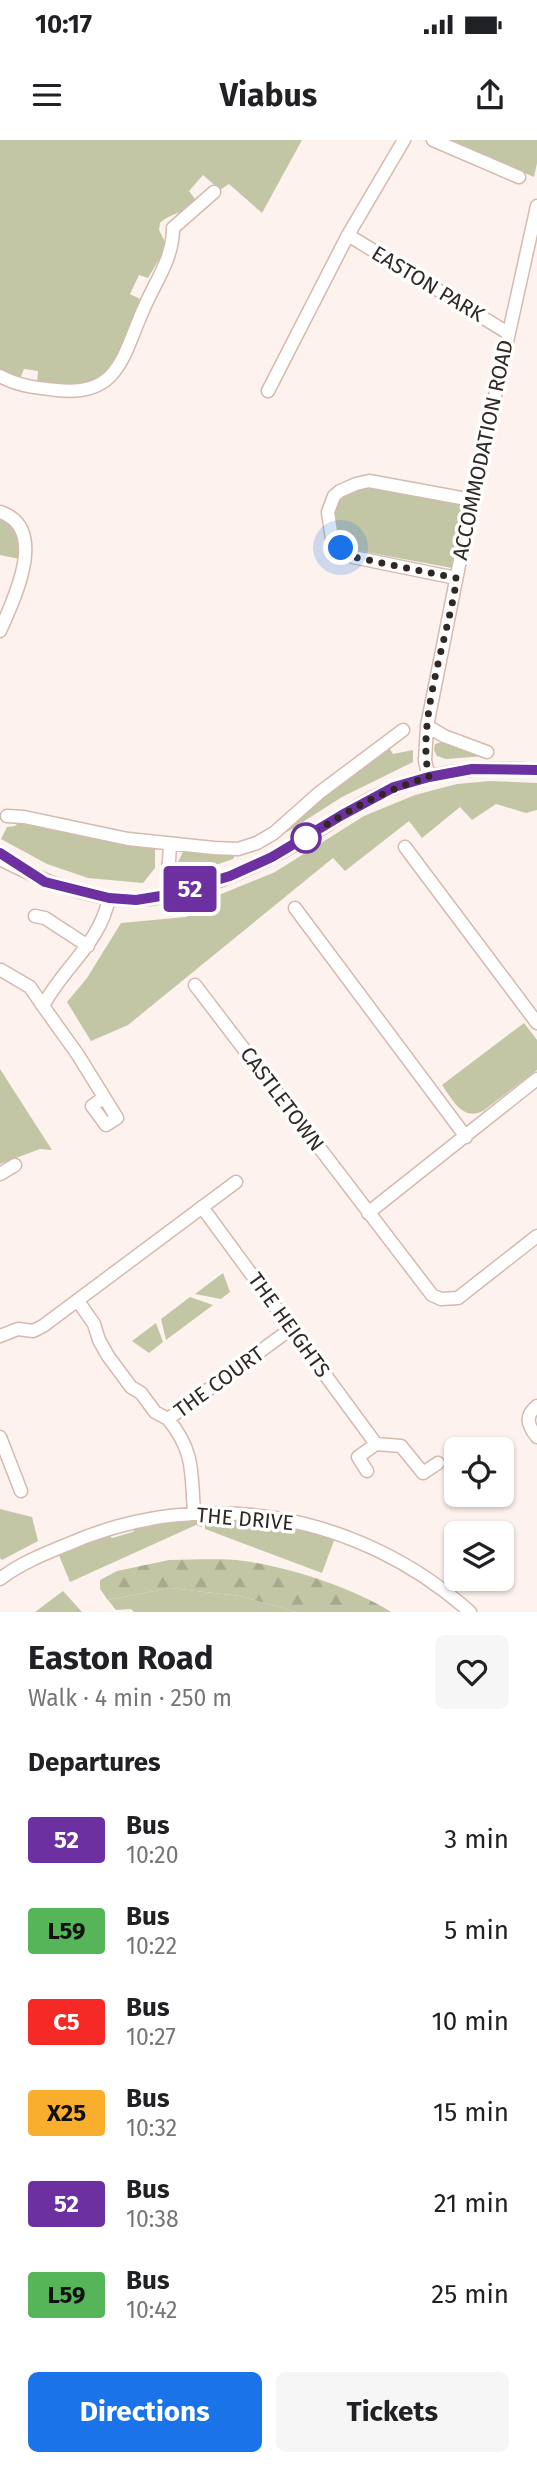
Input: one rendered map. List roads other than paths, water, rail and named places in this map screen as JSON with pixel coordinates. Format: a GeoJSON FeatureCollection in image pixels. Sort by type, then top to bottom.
{"type":"FeatureCollection","features":[{"type":"Feature","properties":{"kind":"street","name":"EASTON PARK"},"geometry":{"type":"LineString","coordinates":[[268,391],[348,235],[404,140]]}},
{"type":"Feature","properties":{"kind":"street"},"geometry":{"type":"LineString","coordinates":[[433,140],[519,177]]}},
{"type":"Feature","properties":{"kind":"street"},"geometry":{"type":"LineString","coordinates":[[0,376],[12,383],[32,388],[76,392],[106,383],[122,361],[173,248],[173,228],[214,192]]}},
{"type":"Feature","properties":{"kind":"street","name":"ACCOMMODATION ROAD"},"geometry":{"type":"LineString","coordinates":[[429,777],[425,761],[427,726],[472,500],[537,206]]}},
{"type":"Feature","properties":{"kind":"street","name":"EASTON PARK"},"geometry":{"type":"LineString","coordinates":[[348,235],[508,333]]}},
{"type":"Feature","properties":{"kind":"street"},"geometry":{"type":"LineString","coordinates":[[456,578],[353,557],[332,539],[328,512],[334,496],[340,491],[369,481],[472,500]]}},
{"type":"Feature","properties":{"kind":"street"},"geometry":{"type":"LineString","coordinates":[[0,512],[17,520],[23,529],[25,546],[24,565],[0,631]]}},
{"type":"Feature","properties":{"kind":"street"},"geometry":{"type":"LineString","coordinates":[[427,726],[444,736],[487,752]]}},
{"type":"Feature","properties":{"kind":"street"},"geometry":{"type":"LineString","coordinates":[[7,816],[24,817],[128,839],[238,849],[265,839],[319,793],[403,730]]}},
{"type":"Feature","properties":{"kind":"street"},"geometry":{"type":"LineString","coordinates":[[0,859],[45,882],[109,898],[136,900],[167,895],[230,876],[272,857],[394,787],[472,769],[537,770]]}},
{"type":"Feature","properties":{"kind":"street"},"geometry":{"type":"LineString","coordinates":[[167,895],[170,844]]}},
{"type":"Feature","properties":{"kind":"street"},"geometry":{"type":"LineString","coordinates":[[405,847],[537,1023]]}},
{"type":"Feature","properties":{"kind":"street"},"geometry":{"type":"LineString","coordinates":[[0,853],[45,882]]}},
{"type":"Feature","properties":{"kind":"street"},"geometry":{"type":"LineString","coordinates":[[43,1006],[50,992],[88,946],[107,909],[109,898]]}},
{"type":"Feature","properties":{"kind":"street"},"geometry":{"type":"LineString","coordinates":[[295,908],[466,1137]]}},
{"type":"Feature","properties":{"kind":"street"},"geometry":{"type":"LineString","coordinates":[[35,916],[45,918],[88,946]]}},
{"type":"Feature","properties":{"kind":"street"},"geometry":{"type":"LineString","coordinates":[[1,970],[30,987],[78,1055],[103,1098]]}},
{"type":"Feature","properties":{"kind":"street","name":"CASTLETOWN"},"geometry":{"type":"LineString","coordinates":[[195,985],[432,1296],[441,1299],[458,1298],[537,1236]]}},
{"type":"Feature","properties":{"kind":"street"},"geometry":{"type":"LineString","coordinates":[[368,1213],[537,1079]]}},
{"type":"Feature","properties":{"kind":"street"},"geometry":{"type":"LineString","coordinates":[[0,1174],[15,1165]]}},
{"type":"Feature","properties":{"kind":"street"},"geometry":{"type":"LineString","coordinates":[[0,1336],[18,1329],[33,1331],[78,1301],[236,1182]]}},
{"type":"Feature","properties":{"kind":"street","name":"THE HEIGHTS"},"geometry":{"type":"LineString","coordinates":[[202,1207],[376,1444]]}},
{"type":"Feature","properties":{"kind":"street","name":"THE COURT"},"geometry":{"type":"LineString","coordinates":[[78,1301],[94,1324],[108,1356],[131,1387],[141,1392],[155,1412],[168,1419],[292,1328]]}},
{"type":"Feature","properties":{"kind":"street"},"geometry":{"type":"LineString","coordinates":[[537,1406],[530,1412],[528,1419],[530,1429],[537,1437]]}},
{"type":"Feature","properties":{"kind":"street"},"geometry":{"type":"LineString","coordinates":[[168,1419],[190,1454],[194,1512]]}},
{"type":"Feature","properties":{"kind":"street"},"geometry":{"type":"LineString","coordinates":[[0,1437],[21,1491]]}},
{"type":"Feature","properties":{"kind":"street"},"geometry":{"type":"LineString","coordinates":[[367,1471],[358,1457],[376,1444],[401,1446],[424,1473],[438,1463]]}},
{"type":"Feature","properties":{"kind":"street","name":"THE DRIVE"},"geometry":{"type":"LineString","coordinates":[[2,1573],[96,1531],[143,1520],[194,1512],[253,1515],[292,1521],[342,1534],[393,1557],[424,1576],[470,1612]]}}]}
